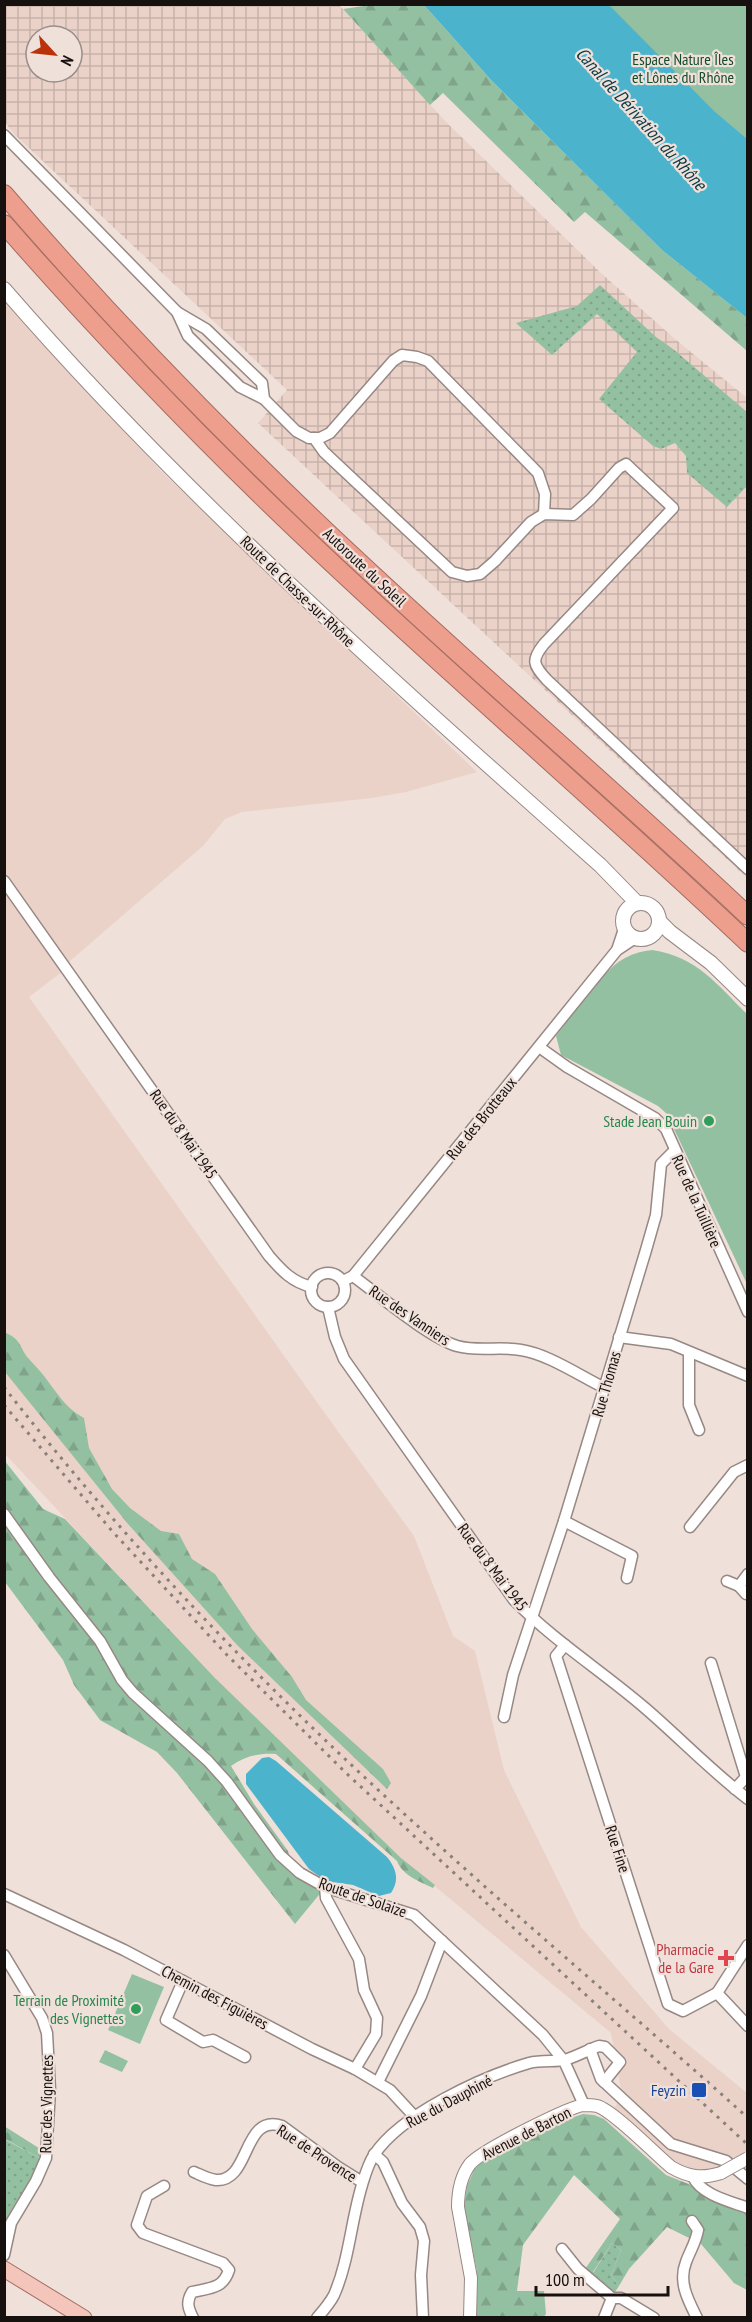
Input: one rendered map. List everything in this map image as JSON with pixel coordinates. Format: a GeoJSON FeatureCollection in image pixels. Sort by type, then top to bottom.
{"type":"FeatureCollection","features":[{"type":"Feature","properties":{"kind":"highway","name":"Autoroute du Soleil"},"geometry":{"type":"LineString","coordinates":[[4,194],[150,356],[272,480],[747,916]]}},
{"type":"Feature","properties":{"kind":"highway","name":"Autoroute du Soleil"},"geometry":{"type":"LineString","coordinates":[[4,224],[131,364],[259,494],[360,590],[650,851],[747,943]]}},
{"type":"Feature","properties":{"kind":"main road","name":"Route de Chasse-sur-Rhône"},"geometry":{"type":"LineString","coordinates":[[4,289],[161,457],[269,565],[609,874],[637,903]]}},
{"type":"Feature","properties":{"kind":"main road","name":"Route de Chasse-sur-Rhône"},"geometry":{"type":"LineString","coordinates":[[609,874],[625,911]]}},
{"type":"Feature","properties":{"kind":"main road"},"geometry":{"type":"LineString","coordinates":[[642,902],[652,907],[659,921],[656,932],[640,939],[629,934],[622,923],[625,911],[637,903],[642,902]]}},
{"type":"Feature","properties":{"kind":"main road"},"geometry":{"type":"LineString","coordinates":[[659,921],[711,963],[747,999]]}},
{"type":"Feature","properties":{"kind":"main road"},"geometry":{"type":"LineString","coordinates":[[651,936],[690,947]]}},
{"type":"Feature","properties":{"kind":"main road"},"geometry":{"type":"LineString","coordinates":[[4,2269],[84,2318]]}},
{"type":"Feature","properties":{"kind":"street"},"geometry":{"type":"LineString","coordinates":[[4,135],[177,312],[207,329],[262,383],[264,399]]}},
{"type":"Feature","properties":{"kind":"street"},"geometry":{"type":"LineString","coordinates":[[177,312],[188,336],[240,387],[264,399],[296,432],[315,438],[330,433],[393,361],[402,354],[428,361],[538,473],[545,494],[544,514]]}},
{"type":"Feature","properties":{"kind":"street"},"geometry":{"type":"LineString","coordinates":[[315,438],[324,452],[452,572],[467,576],[480,574],[531,522],[544,514],[573,515],[619,468],[626,464],[673,508],[544,644],[537,652],[535,662],[538,670],[547,680],[747,869]]}},
{"type":"Feature","properties":{"kind":"street","name":"Rue du 8 Mai 1945"},"geometry":{"type":"LineString","coordinates":[[4,881],[269,1256],[282,1271],[294,1280],[312,1287]]}},
{"type":"Feature","properties":{"kind":"street","name":"Rue des Brotteaux"},"geometry":{"type":"LineString","coordinates":[[348,1279],[629,934]]}},
{"type":"Feature","properties":{"kind":"street","name":"Rue de la Tuillière"},"geometry":{"type":"LineString","coordinates":[[539,1047],[567,1067],[655,1118],[666,1129],[747,1312]]}},
{"type":"Feature","properties":{"kind":"street","name":"Rue Thomas"},"geometry":{"type":"LineString","coordinates":[[504,1717],[513,1675],[564,1521],[656,1215],[661,1164],[674,1151]]}},
{"type":"Feature","properties":{"kind":"street"},"geometry":{"type":"LineString","coordinates":[[327,1273],[348,1279],[344,1296],[338,1304],[328,1307],[315,1301],[312,1287],[318,1277],[327,1273]]}},
{"type":"Feature","properties":{"kind":"street","name":"Rue des Vanniers"},"geometry":{"type":"LineString","coordinates":[[348,1279],[455,1346],[472,1349],[521,1349],[605,1388]]}},
{"type":"Feature","properties":{"kind":"street","name":"Rue du 8 Mai 1945"},"geometry":{"type":"LineString","coordinates":[[328,1307],[334,1337],[344,1359],[514,1600],[532,1619],[646,1709],[747,1799]]}},
{"type":"Feature","properties":{"kind":"street"},"geometry":{"type":"LineString","coordinates":[[620,1337],[671,1344],[747,1376]]}},
{"type":"Feature","properties":{"kind":"street"},"geometry":{"type":"LineString","coordinates":[[689,1352],[689,1405],[699,1430]]}},
{"type":"Feature","properties":{"kind":"street"},"geometry":{"type":"LineString","coordinates":[[690,1527],[734,1472],[747,1465]]}},
{"type":"Feature","properties":{"kind":"street","name":"Route de Solaize"},"geometry":{"type":"LineString","coordinates":[[4,1514],[49,1578],[100,1641],[133,1693],[208,1761],[280,1855],[300,1873],[325,1887],[414,1915],[543,2035],[564,2061],[584,2105]]}},
{"type":"Feature","properties":{"kind":"street"},"geometry":{"type":"LineString","coordinates":[[564,1521],[632,1556],[627,1578]]}},
{"type":"Feature","properties":{"kind":"street"},"geometry":{"type":"LineString","coordinates":[[727,1581],[742,1590],[747,1574]]}},
{"type":"Feature","properties":{"kind":"street","name":"Rue Fine"},"geometry":{"type":"LineString","coordinates":[[565,1645],[556,1656],[668,2004],[683,2011],[717,1994]]}},
{"type":"Feature","properties":{"kind":"street"},"geometry":{"type":"LineString","coordinates":[[711,1663],[746,1777],[735,1789]]}},
{"type":"Feature","properties":{"kind":"street"},"geometry":{"type":"LineString","coordinates":[[325,1887],[326,1899],[359,1959],[364,1990],[377,2018],[376,2034],[355,2069]]}},
{"type":"Feature","properties":{"kind":"street","name":"Chemin des Figuières"},"geometry":{"type":"LineString","coordinates":[[4,1894],[124,1950],[312,2049],[355,2069],[390,2090],[414,2116]]}},
{"type":"Feature","properties":{"kind":"street"},"geometry":{"type":"LineString","coordinates":[[378,2082],[421,1996],[442,1941]]}},
{"type":"Feature","properties":{"kind":"street"},"geometry":{"type":"LineString","coordinates":[[747,1945],[717,1994],[747,2026]]}},
{"type":"Feature","properties":{"kind":"street","name":"Rue des Vignettes"},"geometry":{"type":"LineString","coordinates":[[4,1955],[42,2018],[47,2032],[50,2091],[46,2158],[36,2181],[11,2223],[4,2255]]}},
{"type":"Feature","properties":{"kind":"street"},"geometry":{"type":"LineString","coordinates":[[183,1981],[166,2020],[203,2042],[213,2040],[245,2057]]}},
{"type":"Feature","properties":{"kind":"street"},"geometry":{"type":"LineString","coordinates":[[564,2061],[602,2046],[620,2062],[604,2082]]}},
{"type":"Feature","properties":{"kind":"street"},"geometry":{"type":"LineString","coordinates":[[590,2049],[604,2082],[671,2144],[726,2161],[747,2179]]}},
{"type":"Feature","properties":{"kind":"street","name":"Rue du Dauphiné"},"geometry":{"type":"LineString","coordinates":[[317,2318],[333,2297],[344,2262],[362,2182],[374,2154],[398,2129],[414,2116],[464,2090],[529,2064],[546,2060],[564,2061]]}},
{"type":"Feature","properties":{"kind":"street","name":"Avenue de Barton"},"geometry":{"type":"LineString","coordinates":[[470,2318],[471,2278],[458,2196],[464,2173],[476,2158],[490,2149],[573,2108],[584,2105],[600,2107],[671,2167],[693,2177]]}},
{"type":"Feature","properties":{"kind":"street","name":"Rue de Provence"},"geometry":{"type":"LineString","coordinates":[[194,2172],[219,2180],[230,2175],[238,2167],[257,2131],[264,2125],[275,2124],[282,2126],[338,2168],[362,2182]]}},
{"type":"Feature","properties":{"kind":"street"},"geometry":{"type":"LineString","coordinates":[[374,2154],[383,2162],[402,2202],[420,2227],[424,2241],[421,2275],[423,2318]]}},
{"type":"Feature","properties":{"kind":"street"},"geometry":{"type":"LineString","coordinates":[[747,2158],[710,2177],[693,2177],[696,2184],[708,2192],[747,2208]]}},
{"type":"Feature","properties":{"kind":"street"},"geometry":{"type":"LineString","coordinates":[[164,2186],[147,2196],[137,2225],[143,2233],[223,2263],[229,2270],[226,2280],[220,2285],[192,2292],[188,2308],[193,2318]]}},
{"type":"Feature","properties":{"kind":"street"},"geometry":{"type":"LineString","coordinates":[[692,2221],[698,2230],[682,2279],[687,2298],[697,2318]]}},
{"type":"Feature","properties":{"kind":"street"},"geometry":{"type":"LineString","coordinates":[[562,2249],[578,2269],[612,2298],[621,2298],[654,2318]]}},
{"type":"Feature","properties":{"kind":"street"},"geometry":{"type":"LineString","coordinates":[[604,2318],[612,2298]]}},
{"type":"Feature","properties":{"kind":"shaded area"},"geometry":{"type":"Polygon","coordinates":[[[4,5],[339,5],[446,122],[601,273],[675,339],[747,398],[747,878],[258,423],[287,390],[14,134],[5,122],[4,5]]]}},
{"type":"Feature","properties":{"kind":"shaded area"},"geometry":{"type":"Polygon","coordinates":[[[5,301],[162,472],[477,772],[406,792],[372,798],[242,812],[225,819],[203,846],[70,961],[63,971],[29,997],[414,1536],[453,1636],[475,1651],[504,1770],[581,1927],[669,2029],[747,2093],[747,2167],[734,2174],[725,2166],[701,2171],[675,2163],[614,2108],[622,2096],[611,2033],[401,1858],[299,1761],[215,1678],[5,1454],[5,301]]]}},
{"type":"Feature","properties":{"kind":"green space"},"geometry":{"type":"Polygon","coordinates":[[[377,4],[424,5],[492,81],[662,250],[747,318],[747,351],[585,212],[574,222],[443,93],[430,105],[343,9],[377,4]]]}},
{"type":"Feature","properties":{"kind":"green space","name":"Espace Nature Îles et Lônes du Rhône"},"geometry":{"type":"Polygon","coordinates":[[[542,5],[747,5],[747,234],[542,5]]]}},
{"type":"Feature","properties":{"kind":"green space"},"geometry":{"type":"Polygon","coordinates":[[[600,285],[656,337],[747,412],[747,486],[727,507],[687,473],[686,456],[675,443],[661,449],[653,446],[599,399],[637,352],[597,314],[552,355],[516,323],[577,306],[600,285]]]}},
{"type":"Feature","properties":{"kind":"green space","name":"Stade Jean Bouin"},"geometry":{"type":"Polygon","coordinates":[[[652,950],[694,965],[747,1014],[747,1284],[667,1114],[658,1106],[561,1055],[556,1036],[598,982],[625,958],[638,952],[652,950]]]}},
{"type":"Feature","properties":{"kind":"green space"},"geometry":{"type":"Polygon","coordinates":[[[4,1332],[18,1341],[26,1355],[64,1402],[84,1418],[89,1448],[112,1489],[130,1508],[161,1531],[179,1534],[192,1559],[215,1574],[252,1629],[292,1677],[306,1700],[383,1769],[391,1783],[387,1789],[238,1646],[128,1524],[5,1372],[4,1332]]]}},
{"type":"Feature","properties":{"kind":"green space"},"geometry":{"type":"Polygon","coordinates":[[[4,1460],[43,1509],[65,1519],[215,1678],[401,1858],[435,1885],[433,1888],[403,1871],[397,1861],[276,1754],[252,1756],[231,1766],[254,1804],[288,1851],[294,1875],[323,1890],[295,1924],[177,1773],[157,1752],[100,1720],[74,1685],[63,1660],[5,1582],[4,1460]]]}},
{"type":"Feature","properties":{"kind":"green space","name":"Terrain de Proximité des Vignettes"},"geometry":{"type":"Polygon","coordinates":[[[132,1974],[164,1987],[140,2044],[108,2030],[132,1974]]]}},
{"type":"Feature","properties":{"kind":"green space"},"geometry":{"type":"Polygon","coordinates":[[[105,2050],[128,2061],[122,2072],[99,2062],[105,2050]]]}},
{"type":"Feature","properties":{"kind":"green space"},"geometry":{"type":"Polygon","coordinates":[[[583,2114],[604,2119],[666,2175],[691,2185],[705,2196],[747,2213],[747,2290],[734,2283],[701,2244],[667,2227],[629,2269],[619,2286],[611,2275],[621,2250],[612,2243],[593,2272],[604,2283],[604,2289],[583,2272],[620,2219],[574,2175],[523,2245],[517,2291],[544,2291],[546,2314],[543,2318],[475,2317],[477,2271],[464,2209],[467,2186],[475,2168],[490,2155],[583,2114]]]}},
{"type":"Feature","properties":{"kind":"green space"},"geometry":{"type":"Polygon","coordinates":[[[4,2126],[42,2150],[43,2160],[5,2139],[4,2126]]]}},
{"type":"Feature","properties":{"kind":"green space"},"geometry":{"type":"Polygon","coordinates":[[[4,2139],[43,2160],[8,2220],[4,2219],[4,2139]]]}},
{"type":"Feature","properties":{"kind":"green space"},"geometry":{"type":"Polygon","coordinates":[[[612,2243],[621,2250],[611,2275],[619,2286],[615,2292],[604,2289],[593,2273],[612,2243]]]}},
{"type":"Feature","properties":{"kind":"water","name":"Canal de Dérivation du Rhône"},"geometry":{"type":"Polygon","coordinates":[[[424,5],[609,5],[714,111],[747,139],[747,318],[662,250],[492,81],[424,5]]]}},
{"type":"Feature","properties":{"kind":"water"},"geometry":{"type":"Polygon","coordinates":[[[269,1757],[387,1857],[396,1874],[391,1893],[379,1896],[353,1885],[326,1881],[309,1869],[246,1784],[246,1774],[262,1758],[269,1757]]]}},
{"type":"Feature","properties":{"kind":"railway"},"geometry":{"type":"LineString","coordinates":[[4,1387],[147,1557],[302,1718],[452,1857],[748,2118]]}},
{"type":"Feature","properties":{"kind":"railway"},"geometry":{"type":"LineString","coordinates":[[4,1405],[113,1532],[227,1655],[346,1773],[748,2145]]}},
{"type":"Feature","properties":{"kind":"place","name":"Stade Jean Bouin"},"geometry":{"type":"Point","coordinates":[709,1121]}},
{"type":"Feature","properties":{"kind":"place","name":"Pharmacie de la Gare"},"geometry":{"type":"Point","coordinates":[726,1958]}},
{"type":"Feature","properties":{"kind":"place","name":"Terrain de Proximité des Vignettes"},"geometry":{"type":"Point","coordinates":[136,2009]}},
{"type":"Feature","properties":{"kind":"place","name":"Feyzin"},"geometry":{"type":"Point","coordinates":[699,2090]}}]}
